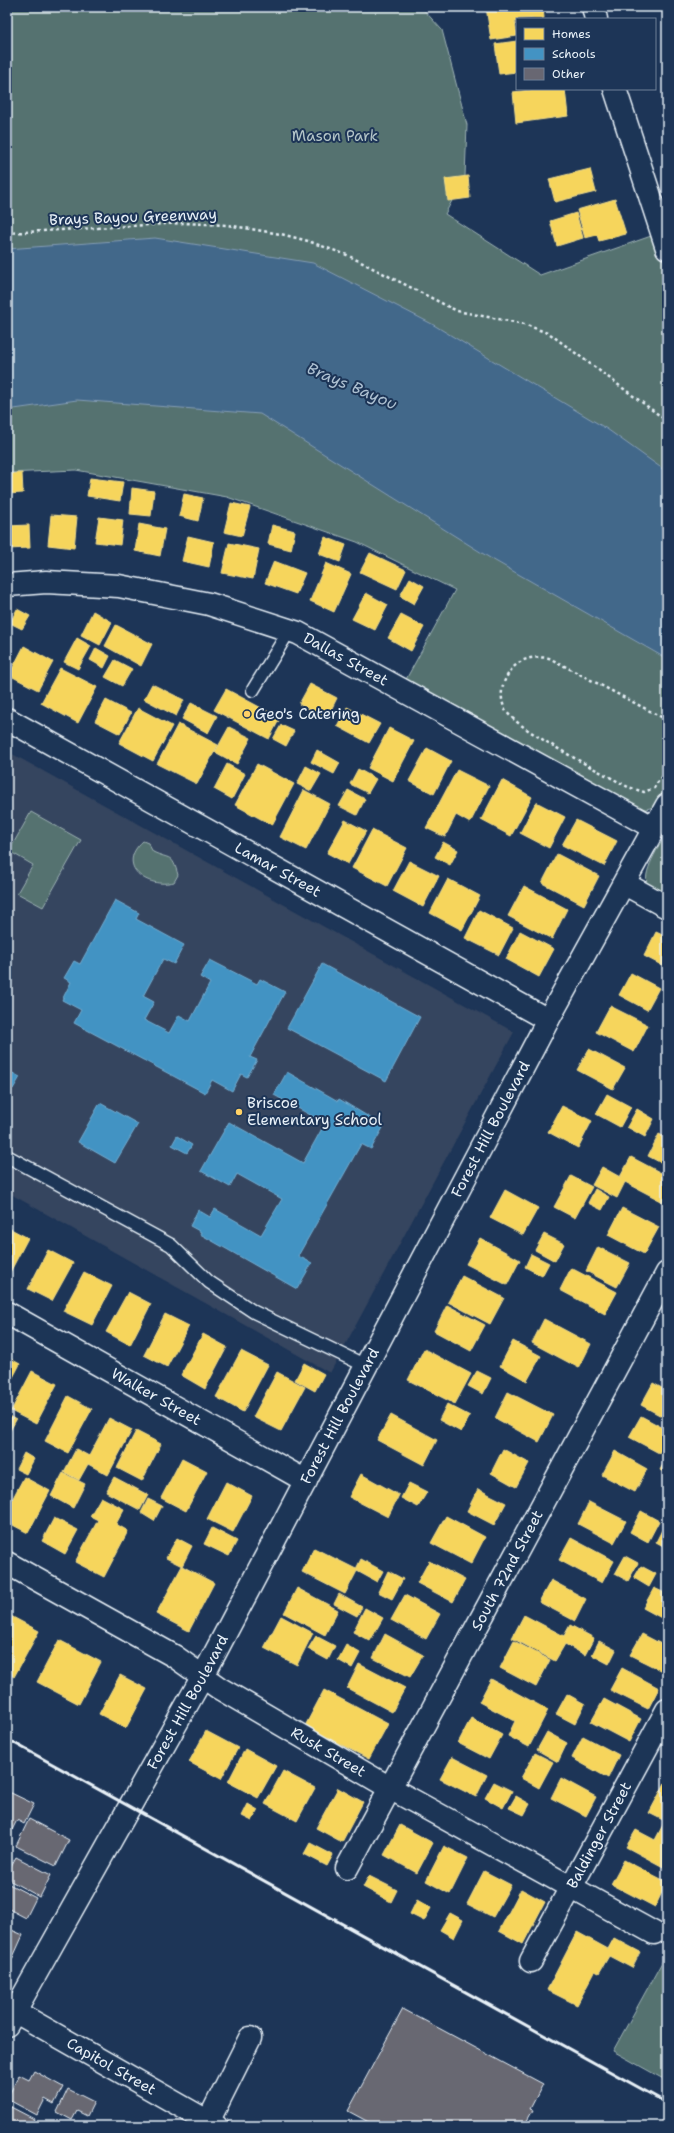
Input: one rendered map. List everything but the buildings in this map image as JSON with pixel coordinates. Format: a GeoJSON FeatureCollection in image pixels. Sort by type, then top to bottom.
{"type":"FeatureCollection","features":[{"type":"Feature","properties":{"kind":"street"},"geometry":{"type":"LineString","coordinates":[[593,7],[596,18]]}},
{"type":"Feature","properties":{"kind":"street"},"geometry":{"type":"LineString","coordinates":[[615,90],[667,248]]}},
{"type":"Feature","properties":{"kind":"street","name":"Dallas Street"},"geometry":{"type":"LineString","coordinates":[[7,585],[46,582],[119,586],[209,604],[298,633],[654,828]]}},
{"type":"Feature","properties":{"kind":"street","name":"Lamar Street"},"geometry":{"type":"LineString","coordinates":[[7,719],[548,1020]]}},
{"type":"Feature","properties":{"kind":"street","name":"Forest Hill Boulevard"},"geometry":{"type":"LineString","coordinates":[[10,2014],[203,1676],[548,1020],[625,884],[667,805]]}},
{"type":"Feature","properties":{"kind":"street"},"geometry":{"type":"LineString","coordinates":[[625,884],[667,907]]}},
{"type":"Feature","properties":{"kind":"street","name":"South 72nd Street"},"geometry":{"type":"LineString","coordinates":[[347,1868],[661,1300],[667,1273]]}},
{"type":"Feature","properties":{"kind":"street","name":"Walker Street"},"geometry":{"type":"LineString","coordinates":[[7,1313],[306,1481]]}},
{"type":"Feature","properties":{"kind":"street","name":"Rusk Street"},"geometry":{"type":"LineString","coordinates":[[7,1563],[174,1656],[219,1688],[390,1788],[654,1933]]}},
{"type":"Feature","properties":{"kind":"street","name":"Baldinger Street"},"geometry":{"type":"LineString","coordinates":[[531,1961],[667,1710]]}},
{"type":"Feature","properties":{"kind":"street","name":"Capitol Street"},"geometry":{"type":"LineString","coordinates":[[10,2014],[210,2125]]}},
{"type":"Feature","properties":{"kind":"street"},"geometry":{"type":"LineString","coordinates":[[210,2125],[250,2038]]}},
{"type":"Feature","properties":{"kind":"lane"},"geometry":{"type":"LineString","coordinates":[[253,690],[289,630]]}},
{"type":"Feature","properties":{"kind":"lane"},"geometry":{"type":"LineString","coordinates":[[7,1156],[171,1245],[209,1282],[254,1312],[366,1366]]}},
{"type":"Feature","properties":{"kind":"path","name":"Brays Bayou Greenway"},"geometry":{"type":"LineString","coordinates":[[7,233],[183,223],[227,225],[281,234],[308,241],[347,254],[457,310],[524,324],[550,334],[667,421]]}},
{"type":"Feature","properties":{"kind":"path"},"geometry":{"type":"LineString","coordinates":[[667,720],[549,658],[536,656],[523,660],[514,666],[502,688],[502,697],[506,711],[523,727],[628,787],[644,792],[654,788],[662,778],[667,768]]}},
{"type":"Feature","properties":{"kind":"shaded area","name":"Briscoe Elementary School"},"geometry":{"type":"Polygon","coordinates":[[[7,751],[514,1032],[330,1373],[7,1192],[7,751]]]}},
{"type":"Feature","properties":{"kind":"green space","name":"Mason Park"},"geometry":{"type":"Polygon","coordinates":[[[7,7],[421,7],[442,30],[467,125],[465,176],[445,214],[540,275],[654,235],[667,271],[667,787],[657,804],[650,808],[639,810],[404,683],[455,590],[357,542],[227,497],[76,470],[7,473],[7,7]]]}},
{"type":"Feature","properties":{"kind":"green space"},"geometry":{"type":"Polygon","coordinates":[[[31,812],[81,840],[43,907],[17,893],[33,865],[9,851],[31,812]]]}},
{"type":"Feature","properties":{"kind":"green space"},"geometry":{"type":"Polygon","coordinates":[[[667,832],[667,899],[649,887],[647,875],[652,860],[667,832]]]}},
{"type":"Feature","properties":{"kind":"green space"},"geometry":{"type":"Polygon","coordinates":[[[143,841],[148,843],[153,852],[172,860],[178,875],[174,882],[154,882],[145,879],[138,874],[133,867],[132,859],[135,850],[143,841]]]}},
{"type":"Feature","properties":{"kind":"green space"},"geometry":{"type":"Polygon","coordinates":[[[667,1953],[667,2081],[613,2051],[667,1953]]]}},
{"type":"Feature","properties":{"kind":"water","name":"Brays Bayou"},"geometry":{"type":"Polygon","coordinates":[[[155,238],[313,263],[432,324],[607,429],[667,472],[667,659],[490,558],[260,414],[77,400],[7,410],[7,249],[155,238]]]}},
{"type":"Feature","properties":{"kind":"railway"},"geometry":{"type":"LineString","coordinates":[[7,1739],[667,2103]]}},
{"type":"Feature","properties":{"kind":"place","name":"Geo's Catering"},"geometry":{"type":"Point","coordinates":[247,714]}},
{"type":"Feature","properties":{"kind":"place","name":"Briscoe Elementary School"},"geometry":{"type":"Point","coordinates":[239,1112]}}]}
